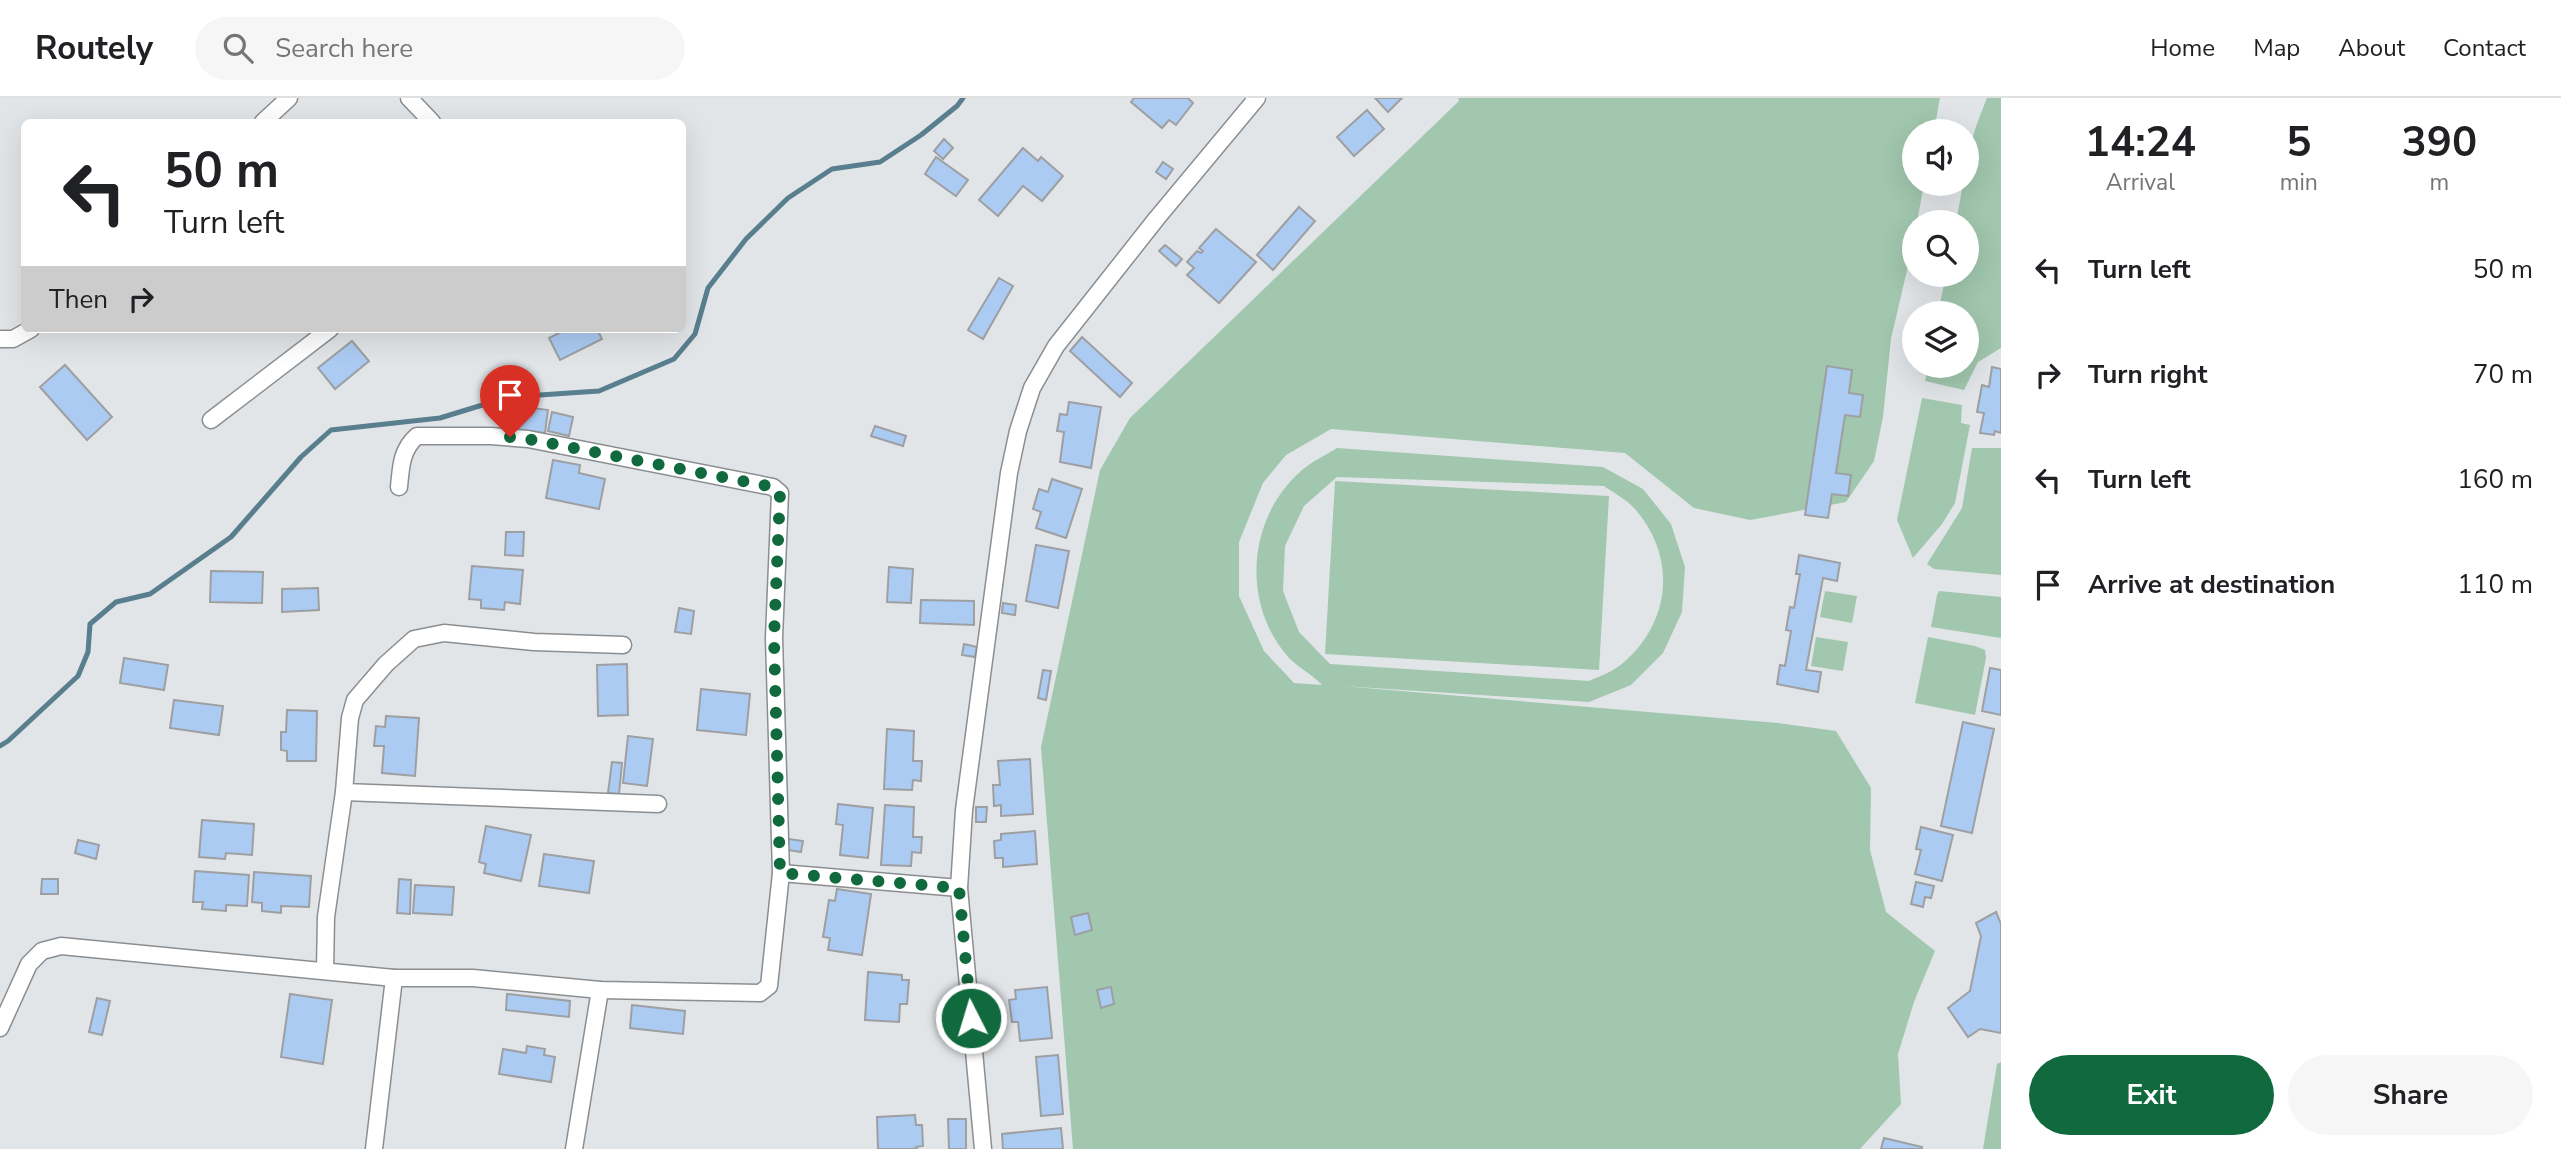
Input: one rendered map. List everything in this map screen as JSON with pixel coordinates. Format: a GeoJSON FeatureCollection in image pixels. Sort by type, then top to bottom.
{"type":"FeatureCollection","features":[{"type":"Feature","properties":{"kind":"street"},"geometry":{"type":"LineString","coordinates":[[266,119],[289,98]]}},
{"type":"Feature","properties":{"kind":"street"},"geometry":{"type":"LineString","coordinates":[[409,98],[429,119]]}},
{"type":"Feature","properties":{"kind":"street"},"geometry":{"type":"LineString","coordinates":[[983,1149],[959,888],[964,810],[1009,473],[1018,430],[1032,388],[1056,346],[1256,98]]}},
{"type":"Feature","properties":{"kind":"street"},"geometry":{"type":"LineString","coordinates":[[0,339],[13,340],[24,333]]}},
{"type":"Feature","properties":{"kind":"street"},"geometry":{"type":"LineString","coordinates":[[211,420],[325,333]]}},
{"type":"Feature","properties":{"kind":"street"},"geometry":{"type":"LineString","coordinates":[[0,1028],[29,964],[42,951],[61,946],[394,978],[473,978],[600,990],[765,991],[769,986],[780,873],[774,638],[780,493],[773,487],[719,476],[528,439],[491,436],[417,436],[408,444],[403,454],[399,487]]}},
{"type":"Feature","properties":{"kind":"street"},"geometry":{"type":"LineString","coordinates":[[325,970],[326,917],[344,792],[350,718],[355,700],[386,664],[414,639],[444,633],[534,642],[623,645]]}},
{"type":"Feature","properties":{"kind":"street"},"geometry":{"type":"LineString","coordinates":[[344,792],[658,804]]}},
{"type":"Feature","properties":{"kind":"street"},"geometry":{"type":"LineString","coordinates":[[780,873],[959,888]]}},
{"type":"Feature","properties":{"kind":"street"},"geometry":{"type":"LineString","coordinates":[[374,1149],[394,978]]}},
{"type":"Feature","properties":{"kind":"street"},"geometry":{"type":"LineString","coordinates":[[574,1149],[600,990]]}},
{"type":"Feature","properties":{"kind":"green space"},"geometry":{"type":"Polygon","coordinates":[[[1458,98],[1940,98],[1936,119],[1902,119],[1902,196],[1922,196],[1919,210],[1902,210],[1903,287],[1891,339],[1883,417],[1874,461],[1846,502],[1750,520],[1694,508],[1625,453],[1331,429],[1286,455],[1263,483],[1239,542],[1239,596],[1264,651],[1294,683],[1322,685],[1289,658],[1274,637],[1263,613],[1257,588],[1261,537],[1270,513],[1283,490],[1314,462],[1337,448],[1603,467],[1643,489],[1671,524],[1685,567],[1682,612],[1663,653],[1631,685],[1589,702],[1342,686],[1778,723],[1836,731],[1871,788],[1870,850],[1886,912],[1935,951],[1914,1002],[1898,1054],[1901,1104],[1860,1149],[1073,1149],[1041,747],[1100,470],[1130,418],[1459,101],[1458,98]],[[1337,477],[1304,506],[1285,546],[1283,591],[1299,632],[1330,664],[1589,681],[1623,663],[1639,647],[1659,609],[1663,589],[1658,548],[1649,528],[1635,509],[1604,486],[1337,477]]]}},
{"type":"Feature","properties":{"kind":"green space"},"geometry":{"type":"Polygon","coordinates":[[[1987,98],[2001,98],[2001,348],[1979,361],[1979,301],[1941,301],[1943,287],[1979,287],[1979,210],[1958,210],[1961,196],[1979,196],[1978,119],[1987,98]]]}},
{"type":"Feature","properties":{"kind":"green space"},"geometry":{"type":"Polygon","coordinates":[[[1926,378],[1970,378],[1964,390],[1925,381],[1926,378]]]}},
{"type":"Feature","properties":{"kind":"green space"},"geometry":{"type":"Polygon","coordinates":[[[1922,398],[1962,405],[1961,423],[1970,425],[1955,503],[1942,524],[1913,558],[1897,520],[1922,398]]]}},
{"type":"Feature","properties":{"kind":"green space"},"geometry":{"type":"Polygon","coordinates":[[[1972,448],[2001,448],[2001,575],[1934,569],[1927,564],[1962,508],[1972,448]]]}},
{"type":"Feature","properties":{"kind":"green space"},"geometry":{"type":"Polygon","coordinates":[[[1335,481],[1609,496],[1599,670],[1325,654],[1335,481]]]}},
{"type":"Feature","properties":{"kind":"green space"},"geometry":{"type":"Polygon","coordinates":[[[1825,591],[1857,596],[1852,623],[1820,617],[1825,591]]]}},
{"type":"Feature","properties":{"kind":"green space"},"geometry":{"type":"Polygon","coordinates":[[[1939,591],[2001,597],[2001,638],[1931,627],[1939,591]]]}},
{"type":"Feature","properties":{"kind":"green space"},"geometry":{"type":"Polygon","coordinates":[[[1816,637],[1848,642],[1843,671],[1811,666],[1816,637]]]}},
{"type":"Feature","properties":{"kind":"green space"},"geometry":{"type":"Polygon","coordinates":[[[1928,637],[1985,650],[1986,658],[1975,715],[1915,703],[1928,637]]]}},
{"type":"Feature","properties":{"kind":"green space"},"geometry":{"type":"Polygon","coordinates":[[[2001,1062],[2001,1149],[1983,1149],[1997,1064],[2001,1062]]]}},
{"type":"Feature","properties":{"kind":"building"},"geometry":{"type":"Polygon","coordinates":[[[1134,98],[1188,98],[1193,103],[1176,125],[1169,120],[1162,128],[1131,102],[1134,98]]]}},
{"type":"Feature","properties":{"kind":"building"},"geometry":{"type":"Polygon","coordinates":[[[1375,98],[1402,98],[1388,112],[1375,98]]]}},
{"type":"Feature","properties":{"kind":"building"},"geometry":{"type":"Polygon","coordinates":[[[1367,110],[1384,129],[1354,156],[1337,137],[1367,110]]]}},
{"type":"Feature","properties":{"kind":"building"},"geometry":{"type":"Polygon","coordinates":[[[944,139],[953,148],[943,159],[934,151],[944,139]]]}},
{"type":"Feature","properties":{"kind":"building"},"geometry":{"type":"Polygon","coordinates":[[[1023,148],[1038,161],[1041,157],[1063,176],[1042,201],[1023,186],[998,216],[979,200],[1023,148]]]}},
{"type":"Feature","properties":{"kind":"building"},"geometry":{"type":"Polygon","coordinates":[[[936,157],[968,180],[956,196],[925,174],[936,157]]]}},
{"type":"Feature","properties":{"kind":"building"},"geometry":{"type":"Polygon","coordinates":[[[1163,162],[1173,169],[1166,179],[1156,172],[1163,162]]]}},
{"type":"Feature","properties":{"kind":"building"},"geometry":{"type":"Polygon","coordinates":[[[1299,207],[1315,221],[1273,270],[1257,255],[1299,207]]]}},
{"type":"Feature","properties":{"kind":"building"},"geometry":{"type":"Polygon","coordinates":[[[1216,229],[1256,262],[1219,303],[1187,275],[1194,268],[1187,262],[1197,251],[1203,251],[1199,248],[1216,229]]]}},
{"type":"Feature","properties":{"kind":"building"},"geometry":{"type":"Polygon","coordinates":[[[1165,245],[1182,259],[1176,266],[1159,251],[1165,245]]]}},
{"type":"Feature","properties":{"kind":"building"},"geometry":{"type":"Polygon","coordinates":[[[999,278],[1013,286],[983,339],[968,330],[999,278]]]}},
{"type":"Feature","properties":{"kind":"building"},"geometry":{"type":"Polygon","coordinates":[[[559,333],[599,333],[602,339],[560,360],[549,338],[559,333]]]}},
{"type":"Feature","properties":{"kind":"building"},"geometry":{"type":"Polygon","coordinates":[[[1082,337],[1132,383],[1120,397],[1070,351],[1082,337]]]}},
{"type":"Feature","properties":{"kind":"building"},"geometry":{"type":"Polygon","coordinates":[[[352,341],[369,361],[335,389],[318,368],[352,341]]]}},
{"type":"Feature","properties":{"kind":"building"},"geometry":{"type":"Polygon","coordinates":[[[65,365],[112,417],[87,440],[40,387],[65,365]]]}},
{"type":"Feature","properties":{"kind":"building"},"geometry":{"type":"Polygon","coordinates":[[[1827,366],[1852,370],[1849,393],[1863,395],[1860,417],[1845,415],[1836,473],[1851,475],[1848,496],[1832,494],[1828,518],[1805,515],[1827,366]]]}},
{"type":"Feature","properties":{"kind":"building"},"geometry":{"type":"Polygon","coordinates":[[[1992,367],[2001,369],[2001,433],[1995,431],[1994,435],[1980,433],[1984,413],[1977,412],[1982,385],[1989,387],[1992,367]]]}},
{"type":"Feature","properties":{"kind":"building"},"geometry":{"type":"Polygon","coordinates":[[[1069,402],[1101,407],[1091,468],[1060,462],[1064,432],[1057,431],[1060,414],[1067,415],[1069,402]]]}},
{"type":"Feature","properties":{"kind":"building"},"geometry":{"type":"Polygon","coordinates":[[[526,407],[548,410],[545,433],[504,428],[506,409],[526,412],[526,407]]]}},
{"type":"Feature","properties":{"kind":"building"},"geometry":{"type":"Polygon","coordinates":[[[552,412],[573,417],[569,436],[548,431],[552,412]]]}},
{"type":"Feature","properties":{"kind":"building"},"geometry":{"type":"Polygon","coordinates":[[[875,426],[906,436],[903,446],[871,436],[875,426]]]}},
{"type":"Feature","properties":{"kind":"building"},"geometry":{"type":"Polygon","coordinates":[[[553,460],[580,465],[579,473],[605,479],[599,509],[546,498],[553,460]]]}},
{"type":"Feature","properties":{"kind":"building"},"geometry":{"type":"Polygon","coordinates":[[[1052,479],[1082,489],[1066,538],[1036,528],[1041,512],[1033,509],[1039,489],[1048,492],[1052,479]]]}},
{"type":"Feature","properties":{"kind":"building"},"geometry":{"type":"Polygon","coordinates":[[[506,532],[524,532],[523,556],[505,555],[506,532]]]}},
{"type":"Feature","properties":{"kind":"building"},"geometry":{"type":"Polygon","coordinates":[[[1036,545],[1069,551],[1058,608],[1026,601],[1036,545]]]}},
{"type":"Feature","properties":{"kind":"building"},"geometry":{"type":"Polygon","coordinates":[[[1799,555],[1840,563],[1837,581],[1823,578],[1806,670],[1821,672],[1818,692],[1777,684],[1780,665],[1785,666],[1791,631],[1786,630],[1790,607],[1794,608],[1800,574],[1796,574],[1799,555]]]}},
{"type":"Feature","properties":{"kind":"building"},"geometry":{"type":"Polygon","coordinates":[[[472,566],[523,570],[520,604],[505,602],[504,610],[481,608],[481,600],[469,599],[472,566]]]}},
{"type":"Feature","properties":{"kind":"building"},"geometry":{"type":"Polygon","coordinates":[[[889,567],[913,569],[911,603],[887,602],[889,567]]]}},
{"type":"Feature","properties":{"kind":"building"},"geometry":{"type":"Polygon","coordinates":[[[211,571],[263,572],[262,603],[210,602],[211,571]]]}},
{"type":"Feature","properties":{"kind":"building"},"geometry":{"type":"Polygon","coordinates":[[[318,588],[319,610],[282,612],[282,589],[318,588]]]}},
{"type":"Feature","properties":{"kind":"building"},"geometry":{"type":"Polygon","coordinates":[[[921,600],[974,601],[974,625],[920,623],[921,600]]]}},
{"type":"Feature","properties":{"kind":"building"},"geometry":{"type":"Polygon","coordinates":[[[1003,603],[1016,605],[1015,615],[1002,613],[1003,603]]]}},
{"type":"Feature","properties":{"kind":"building"},"geometry":{"type":"Polygon","coordinates":[[[679,608],[694,611],[691,634],[675,632],[679,608]]]}},
{"type":"Feature","properties":{"kind":"building"},"geometry":{"type":"Polygon","coordinates":[[[964,644],[977,647],[975,657],[962,655],[964,644]]]}},
{"type":"Feature","properties":{"kind":"building"},"geometry":{"type":"Polygon","coordinates":[[[124,658],[168,665],[164,690],[120,683],[124,658]]]}},
{"type":"Feature","properties":{"kind":"building"},"geometry":{"type":"Polygon","coordinates":[[[627,664],[628,715],[598,716],[597,665],[627,664]]]}},
{"type":"Feature","properties":{"kind":"building"},"geometry":{"type":"Polygon","coordinates":[[[1990,668],[2001,670],[2001,715],[1982,711],[1990,668]]]}},
{"type":"Feature","properties":{"kind":"building"},"geometry":{"type":"Polygon","coordinates":[[[1043,670],[1051,671],[1046,700],[1038,698],[1043,670]]]}},
{"type":"Feature","properties":{"kind":"building"},"geometry":{"type":"Polygon","coordinates":[[[701,689],[750,694],[746,735],[697,730],[701,689]]]}},
{"type":"Feature","properties":{"kind":"building"},"geometry":{"type":"Polygon","coordinates":[[[174,700],[223,706],[219,735],[170,728],[174,700]]]}},
{"type":"Feature","properties":{"kind":"building"},"geometry":{"type":"Polygon","coordinates":[[[287,710],[317,711],[316,761],[287,761],[287,751],[281,750],[281,732],[286,732],[287,710]]]}},
{"type":"Feature","properties":{"kind":"building"},"geometry":{"type":"Polygon","coordinates":[[[386,716],[419,718],[415,776],[382,773],[384,746],[374,746],[376,726],[385,727],[386,716]]]}},
{"type":"Feature","properties":{"kind":"building"},"geometry":{"type":"Polygon","coordinates":[[[1963,722],[1994,729],[1972,833],[1941,826],[1963,722]]]}},
{"type":"Feature","properties":{"kind":"building"},"geometry":{"type":"Polygon","coordinates":[[[887,729],[914,731],[913,761],[922,761],[921,781],[913,780],[912,790],[884,789],[887,729]]]}},
{"type":"Feature","properties":{"kind":"building"},"geometry":{"type":"Polygon","coordinates":[[[628,736],[653,739],[647,786],[623,783],[628,736]]]}},
{"type":"Feature","properties":{"kind":"building"},"geometry":{"type":"Polygon","coordinates":[[[1030,759],[1033,814],[1001,816],[1001,805],[994,806],[993,785],[1000,785],[998,761],[1030,759]]]}},
{"type":"Feature","properties":{"kind":"building"},"geometry":{"type":"Polygon","coordinates":[[[612,762],[622,763],[619,794],[608,793],[612,762]]]}},
{"type":"Feature","properties":{"kind":"building"},"geometry":{"type":"Polygon","coordinates":[[[838,804],[873,808],[868,858],[840,855],[843,825],[836,824],[838,804]]]}},
{"type":"Feature","properties":{"kind":"building"},"geometry":{"type":"Polygon","coordinates":[[[885,805],[914,807],[913,837],[922,837],[921,853],[912,852],[911,866],[881,865],[885,805]]]}},
{"type":"Feature","properties":{"kind":"building"},"geometry":{"type":"Polygon","coordinates":[[[976,807],[987,807],[986,822],[976,822],[976,807]]]}},
{"type":"Feature","properties":{"kind":"building"},"geometry":{"type":"Polygon","coordinates":[[[202,820],[254,824],[252,855],[226,853],[225,859],[199,857],[202,820]]]}},
{"type":"Feature","properties":{"kind":"building"},"geometry":{"type":"Polygon","coordinates":[[[486,826],[531,835],[521,881],[484,873],[486,864],[479,862],[486,826]]]}},
{"type":"Feature","properties":{"kind":"building"},"geometry":{"type":"Polygon","coordinates":[[[1921,827],[1953,835],[1942,881],[1915,874],[1921,850],[1916,849],[1921,827]]]}},
{"type":"Feature","properties":{"kind":"building"},"geometry":{"type":"Polygon","coordinates":[[[1035,831],[1037,864],[1003,867],[1003,858],[995,858],[994,841],[1001,840],[1001,834],[1035,831]]]}},
{"type":"Feature","properties":{"kind":"building"},"geometry":{"type":"Polygon","coordinates":[[[789,839],[803,841],[801,852],[788,850],[789,839]]]}},
{"type":"Feature","properties":{"kind":"building"},"geometry":{"type":"Polygon","coordinates":[[[78,840],[99,845],[96,859],[75,853],[78,840]]]}},
{"type":"Feature","properties":{"kind":"building"},"geometry":{"type":"Polygon","coordinates":[[[544,854],[594,861],[589,893],[539,886],[544,854]]]}},
{"type":"Feature","properties":{"kind":"building"},"geometry":{"type":"Polygon","coordinates":[[[195,871],[249,875],[247,906],[226,905],[226,911],[202,909],[203,902],[193,902],[195,871]]]}},
{"type":"Feature","properties":{"kind":"building"},"geometry":{"type":"Polygon","coordinates":[[[254,872],[311,876],[309,907],[281,906],[281,913],[262,911],[262,903],[252,902],[254,872]]]}},
{"type":"Feature","properties":{"kind":"building"},"geometry":{"type":"Polygon","coordinates":[[[42,879],[58,879],[58,894],[41,894],[42,879]]]}},
{"type":"Feature","properties":{"kind":"building"},"geometry":{"type":"Polygon","coordinates":[[[399,879],[411,880],[410,914],[397,913],[399,879]]]}},
{"type":"Feature","properties":{"kind":"building"},"geometry":{"type":"Polygon","coordinates":[[[1916,882],[1934,886],[1931,898],[1925,897],[1923,907],[1911,904],[1916,882]]]}},
{"type":"Feature","properties":{"kind":"building"},"geometry":{"type":"Polygon","coordinates":[[[415,885],[454,887],[452,915],[413,913],[415,885]]]}},
{"type":"Feature","properties":{"kind":"building"},"geometry":{"type":"Polygon","coordinates":[[[837,889],[871,894],[862,955],[828,950],[830,938],[823,937],[829,900],[835,901],[837,889]]]}},
{"type":"Feature","properties":{"kind":"building"},"geometry":{"type":"Polygon","coordinates":[[[1996,912],[2001,924],[2001,1033],[1980,1029],[1968,1037],[1948,1008],[1970,991],[1981,936],[1976,923],[1996,912]]]}},
{"type":"Feature","properties":{"kind":"building"},"geometry":{"type":"Polygon","coordinates":[[[1088,913],[1092,930],[1075,935],[1071,917],[1088,913]]]}},
{"type":"Feature","properties":{"kind":"building"},"geometry":{"type":"Polygon","coordinates":[[[868,972],[902,975],[902,980],[909,980],[907,1004],[900,1004],[899,1022],[865,1020],[868,972]]]}},
{"type":"Feature","properties":{"kind":"building"},"geometry":{"type":"Polygon","coordinates":[[[1047,987],[1052,1038],[1020,1041],[1018,1022],[1012,1022],[1009,1000],[1016,999],[1015,990],[1047,987]]]}},
{"type":"Feature","properties":{"kind":"building"},"geometry":{"type":"Polygon","coordinates":[[[1111,987],[1114,1004],[1101,1008],[1097,990],[1111,987]]]}},
{"type":"Feature","properties":{"kind":"building"},"geometry":{"type":"Polygon","coordinates":[[[290,994],[332,1000],[323,1064],[281,1057],[290,994]]]}},
{"type":"Feature","properties":{"kind":"building"},"geometry":{"type":"Polygon","coordinates":[[[507,994],[570,1001],[569,1017],[506,1010],[507,994]]]}},
{"type":"Feature","properties":{"kind":"building"},"geometry":{"type":"Polygon","coordinates":[[[97,998],[110,1001],[102,1035],[89,1032],[97,998]]]}},
{"type":"Feature","properties":{"kind":"building"},"geometry":{"type":"Polygon","coordinates":[[[632,1005],[685,1011],[683,1034],[630,1028],[632,1005]]]}},
{"type":"Feature","properties":{"kind":"building"},"geometry":{"type":"Polygon","coordinates":[[[527,1046],[545,1049],[544,1055],[555,1057],[551,1082],[499,1074],[503,1049],[526,1053],[527,1046]]]}},
{"type":"Feature","properties":{"kind":"building"},"geometry":{"type":"Polygon","coordinates":[[[1058,1055],[1063,1114],[1041,1116],[1036,1057],[1058,1055]]]}},
{"type":"Feature","properties":{"kind":"building"},"geometry":{"type":"Polygon","coordinates":[[[915,1115],[916,1125],[922,1125],[923,1146],[916,1147],[917,1149],[878,1149],[877,1117],[915,1115]]]}},
{"type":"Feature","properties":{"kind":"building"},"geometry":{"type":"Polygon","coordinates":[[[948,1119],[966,1119],[966,1149],[949,1149],[948,1119]]]}},
{"type":"Feature","properties":{"kind":"building"},"geometry":{"type":"Polygon","coordinates":[[[1061,1128],[1063,1149],[1003,1149],[1002,1134],[1061,1128]]]}},
{"type":"Feature","properties":{"kind":"building"},"geometry":{"type":"Polygon","coordinates":[[[1884,1138],[1922,1147],[1922,1149],[1881,1149],[1884,1138]]]}},
{"type":"Feature","properties":{"kind":"waterway"},"geometry":{"type":"LineString","coordinates":[[0,746],[78,676],[88,652],[90,624],[116,602],[150,594],[231,537],[301,457],[331,430],[440,418],[489,403],[525,396],[599,391],[674,359],[695,334],[708,288],[746,239],[788,198],[832,169],[880,162],[921,135],[963,98]]}},
{"type":"Feature","properties":{"kind":"route"},"geometry":{"type":"LineString","coordinates":[[510,437],[773,487],[780,493],[774,638],[780,873],[959,888],[971,1018]]}}]}
